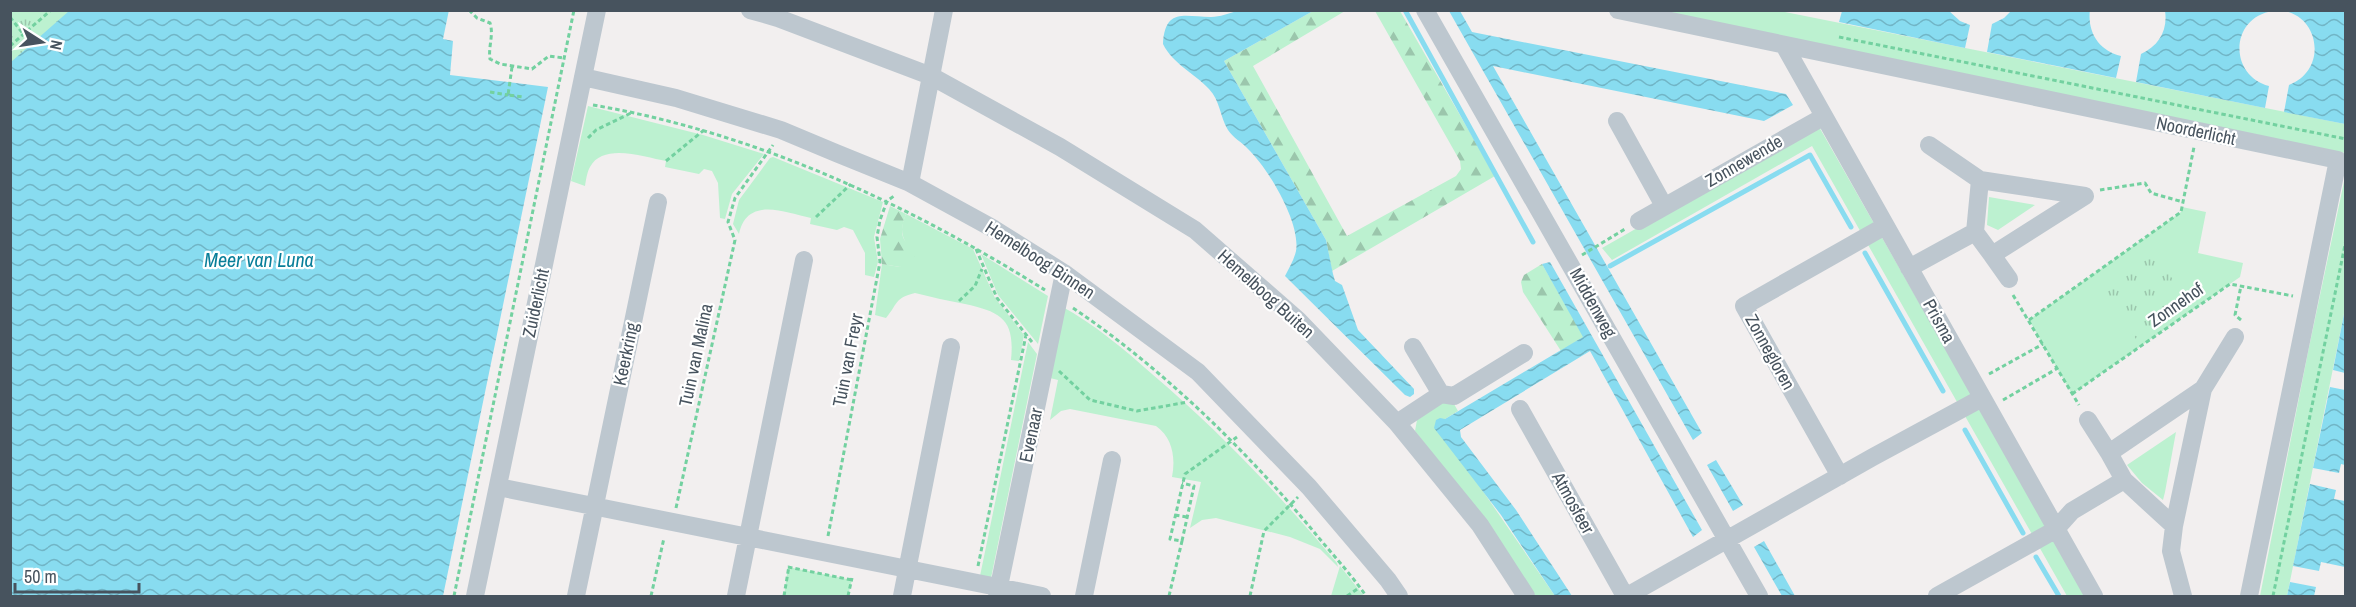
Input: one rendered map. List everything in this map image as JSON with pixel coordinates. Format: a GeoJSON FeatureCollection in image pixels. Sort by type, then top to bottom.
{"type":"FeatureCollection","features":[{"type":"Feature","properties":{"kind":"street","name":"Zuiderlicht"},"geometry":{"type":"LineString","coordinates":[[475,597],[597,10]]}},
{"type":"Feature","properties":{"kind":"street","name":"Hemelboog Buiten"},"geometry":{"type":"LineString","coordinates":[[750,10],[778,18],[931,76],[1060,147],[1195,230],[1298,320],[1397,423],[1480,525],[1526,597]]}},
{"type":"Feature","properties":{"kind":"street"},"geometry":{"type":"LineString","coordinates":[[910,183],[944,10]]}},
{"type":"Feature","properties":{"kind":"street","name":"Middenweg"},"geometry":{"type":"LineString","coordinates":[[1425,10],[1759,597]]}},
{"type":"Feature","properties":{"kind":"street","name":"Noorderlicht"},"geometry":{"type":"LineString","coordinates":[[1618,10],[2338,160],[2249,597]]}},
{"type":"Feature","properties":{"kind":"street","name":"Prisma"},"geometry":{"type":"LineString","coordinates":[[1784,45],[2094,597]]}},
{"type":"Feature","properties":{"kind":"street","name":"Hemelboog Binnen"},"geometry":{"type":"LineString","coordinates":[[583,77],[676,98],[781,130],[910,183],[994,229],[1064,273],[1198,372],[1310,487],[1388,580],[1399,597]]}},
{"type":"Feature","properties":{"kind":"street","name":"Zonnewende"},"geometry":{"type":"LineString","coordinates":[[1639,221],[1823,117]]}},
{"type":"Feature","properties":{"kind":"street"},"geometry":{"type":"LineString","coordinates":[[1617,121],[1664,206]]}},
{"type":"Feature","properties":{"kind":"street"},"geometry":{"type":"LineString","coordinates":[[1929,145],[1980,180],[2085,196]]}},
{"type":"Feature","properties":{"kind":"street"},"geometry":{"type":"LineString","coordinates":[[1980,180],[1975,232],[2008,279]]}},
{"type":"Feature","properties":{"kind":"street"},"geometry":{"type":"LineString","coordinates":[[1992,255],[2085,196]]}},
{"type":"Feature","properties":{"kind":"street","name":"Keerkring"},"geometry":{"type":"LineString","coordinates":[[576,597],[658,202]]}},
{"type":"Feature","properties":{"kind":"street","name":"Zonnegloren"},"geometry":{"type":"LineString","coordinates":[[1840,476],[1744,306],[1885,226]]}},
{"type":"Feature","properties":{"kind":"street"},"geometry":{"type":"LineString","coordinates":[[1909,268],[1975,232]]}},
{"type":"Feature","properties":{"kind":"street"},"geometry":{"type":"LineString","coordinates":[[736,597],[804,260]]}},
{"type":"Feature","properties":{"kind":"street","name":"Evenaar"},"geometry":{"type":"LineString","coordinates":[[998,592],[1064,273]]}},
{"type":"Feature","properties":{"kind":"street"},"geometry":{"type":"LineString","coordinates":[[2183,597],[2171,550],[2174,526],[2203,389],[2235,337]]}},
{"type":"Feature","properties":{"kind":"street"},"geometry":{"type":"LineString","coordinates":[[1413,347],[1441,394]]}},
{"type":"Feature","properties":{"kind":"street"},"geometry":{"type":"LineString","coordinates":[[902,597],[951,348]]}},
{"type":"Feature","properties":{"kind":"street"},"geometry":{"type":"LineString","coordinates":[[1397,423],[1441,394],[1454,396],[1524,352]]}},
{"type":"Feature","properties":{"kind":"street"},"geometry":{"type":"LineString","coordinates":[[2109,453],[2203,389]]}},
{"type":"Feature","properties":{"kind":"street"},"geometry":{"type":"LineString","coordinates":[[1727,540],[1981,396]]}},
{"type":"Feature","properties":{"kind":"street","name":"Atmosfeer"},"geometry":{"type":"LineString","coordinates":[[1520,409],[1626,597],[1727,540]]}},
{"type":"Feature","properties":{"kind":"street"},"geometry":{"type":"LineString","coordinates":[[2088,420],[2124,480],[2174,526]]}},
{"type":"Feature","properties":{"kind":"street"},"geometry":{"type":"LineString","coordinates":[[1084,597],[1112,460]]}},
{"type":"Feature","properties":{"kind":"street"},"geometry":{"type":"LineString","coordinates":[[1937,597],[2055,530],[2072,511],[2124,480]]}},
{"type":"Feature","properties":{"kind":"street"},"geometry":{"type":"LineString","coordinates":[[498,487],[975,583],[998,592],[1042,597]]}},
{"type":"Feature","properties":{"kind":"path"},"geometry":{"type":"LineString","coordinates":[[10,46],[51,10]]}},
{"type":"Feature","properties":{"kind":"path"},"geometry":{"type":"LineString","coordinates":[[469,10],[477,18],[490,23],[492,30],[490,59],[512,67],[532,69],[549,56],[564,57]]}},
{"type":"Feature","properties":{"kind":"path"},"geometry":{"type":"LineString","coordinates":[[454,597],[574,10]]}},
{"type":"Feature","properties":{"kind":"path"},"geometry":{"type":"LineString","coordinates":[[10,17],[24,35]]}},
{"type":"Feature","properties":{"kind":"path"},"geometry":{"type":"LineString","coordinates":[[1836,36],[2346,139]]}},
{"type":"Feature","properties":{"kind":"path"},"geometry":{"type":"LineString","coordinates":[[508,95],[512,67]]}},
{"type":"Feature","properties":{"kind":"path"},"geometry":{"type":"LineString","coordinates":[[490,92],[523,97]]}},
{"type":"Feature","properties":{"kind":"path"},"geometry":{"type":"LineString","coordinates":[[578,102],[633,112],[704,130],[851,184],[975,247],[1059,299],[1130,350],[1230,442],[1290,503],[1366,597]]}},
{"type":"Feature","properties":{"kind":"path"},"geometry":{"type":"LineString","coordinates":[[584,142],[596,130],[633,112]]}},
{"type":"Feature","properties":{"kind":"path"},"geometry":{"type":"LineString","coordinates":[[666,161],[704,130]]}},
{"type":"Feature","properties":{"kind":"path","name":"Tuin van Malina"},"geometry":{"type":"LineString","coordinates":[[651,597],[667,521],[676,508],[735,240],[728,222],[735,198],[769,152],[781,130]]}},
{"type":"Feature","properties":{"kind":"path"},"geometry":{"type":"LineString","coordinates":[[2029,320],[2181,212],[2198,131]]}},
{"type":"Feature","properties":{"kind":"path"},"geometry":{"type":"LineString","coordinates":[[887,201],[910,183]]}},
{"type":"Feature","properties":{"kind":"path"},"geometry":{"type":"LineString","coordinates":[[2085,196],[2094,191],[2145,183],[2151,193],[2183,202]]}},
{"type":"Feature","properties":{"kind":"path"},"geometry":{"type":"LineString","coordinates":[[816,217],[851,184]]}},
{"type":"Feature","properties":{"kind":"path","name":"Tuin van Freyr"},"geometry":{"type":"LineString","coordinates":[[825,553],[880,262],[877,237],[887,201]]}},
{"type":"Feature","properties":{"kind":"path"},"geometry":{"type":"LineString","coordinates":[[1581,255],[1639,221]]}},
{"type":"Feature","properties":{"kind":"path"},"geometry":{"type":"LineString","coordinates":[[2273,597],[2346,240]]}},
{"type":"Feature","properties":{"kind":"path"},"geometry":{"type":"LineString","coordinates":[[959,301],[975,286],[982,266]]}},
{"type":"Feature","properties":{"kind":"path"},"geometry":{"type":"LineString","coordinates":[[2008,279],[2009,290],[2088,420]]}},
{"type":"Feature","properties":{"kind":"path","name":"Zonnehof"},"geometry":{"type":"LineString","coordinates":[[2072,394],[2230,284],[2309,299]]}},
{"type":"Feature","properties":{"kind":"path"},"geometry":{"type":"LineString","coordinates":[[2235,337],[2244,323],[2235,315],[2241,286]]}},
{"type":"Feature","properties":{"kind":"path"},"geometry":{"type":"LineString","coordinates":[[975,583],[1026,335]]}},
{"type":"Feature","properties":{"kind":"path"},"geometry":{"type":"LineString","coordinates":[[1981,396],[2043,344]]}},
{"type":"Feature","properties":{"kind":"path"},"geometry":{"type":"LineString","coordinates":[[1981,396],[2058,369]]}},
{"type":"Feature","properties":{"kind":"path"},"geometry":{"type":"LineString","coordinates":[[1182,541],[1170,539],[1185,474],[1252,427]]}},
{"type":"Feature","properties":{"kind":"path"},"geometry":{"type":"LineString","coordinates":[[1169,597],[1194,486],[1182,483]]}},
{"type":"Feature","properties":{"kind":"path"},"geometry":{"type":"LineString","coordinates":[[1250,597],[1264,531],[1290,503],[1310,487]]}},
{"type":"Feature","properties":{"kind":"path"},"geometry":{"type":"LineString","coordinates":[[1175,515],[1187,517]]}},
{"type":"Feature","properties":{"kind":"path"},"geometry":{"type":"LineString","coordinates":[[784,597],[792,546]]}},
{"type":"Feature","properties":{"kind":"path"},"geometry":{"type":"LineString","coordinates":[[848,597],[857,559]]}},
{"type":"Feature","properties":{"kind":"path"},"geometry":{"type":"LineString","coordinates":[[788,567],[852,580]]}},
{"type":"Feature","properties":{"kind":"path"},"geometry":{"type":"LineString","coordinates":[[1347,597],[1359,588]]}},
{"type":"Feature","properties":{"kind":"green space"},"geometry":{"type":"Polygon","coordinates":[[[11,11],[79,11],[11,71],[11,11]]]}},
{"type":"Feature","properties":{"kind":"green space"},"geometry":{"type":"Polygon","coordinates":[[[1313,11],[1345,11],[1253,66],[1347,236],[1456,176],[1461,169],[1460,161],[1375,11],[1400,11],[1495,176],[1332,271],[1326,240],[1224,61],[1313,11]]]}},
{"type":"Feature","properties":{"kind":"green space"},"geometry":{"type":"Polygon","coordinates":[[[1647,11],[1780,11],[2345,124],[2345,153],[1647,11]]]}},
{"type":"Feature","properties":{"kind":"green space"},"geometry":{"type":"Polygon","coordinates":[[[588,106],[703,135],[764,154],[732,194],[725,219],[720,218],[718,183],[712,171],[704,169],[699,174],[665,167],[666,161],[614,153],[596,159],[589,169],[585,186],[571,181],[588,106]]]}},
{"type":"Feature","properties":{"kind":"green space"},"geometry":{"type":"Polygon","coordinates":[[[1818,125],[2086,596],[2067,596],[1812,146],[1612,260],[1602,248],[1818,125]]]}},
{"type":"Feature","properties":{"kind":"green space"},"geometry":{"type":"Polygon","coordinates":[[[773,157],[883,202],[874,237],[878,262],[874,277],[865,275],[865,253],[853,230],[844,227],[837,230],[810,224],[811,218],[778,210],[768,210],[750,215],[743,222],[739,234],[733,224],[739,200],[773,157]]]}},
{"type":"Feature","properties":{"kind":"green space"},"geometry":{"type":"Polygon","coordinates":[[[2345,177],[2345,309],[2287,596],[2260,596],[2308,352],[2345,177]]]}},
{"type":"Feature","properties":{"kind":"green space"},"geometry":{"type":"Polygon","coordinates":[[[1989,197],[2035,205],[1998,230],[1987,225],[1989,197]]]}},
{"type":"Feature","properties":{"kind":"green space"},"geometry":{"type":"Polygon","coordinates":[[[890,206],[906,214],[902,229],[903,238],[915,247],[917,255],[900,267],[882,264],[880,239],[890,206]]]}},
{"type":"Feature","properties":{"kind":"green space"},"geometry":{"type":"Polygon","coordinates":[[[2182,207],[2206,212],[2198,253],[2243,263],[2240,277],[2072,394],[2029,320],[2181,212],[2182,207]]]}},
{"type":"Feature","properties":{"kind":"green space"},"geometry":{"type":"Polygon","coordinates":[[[906,214],[973,249],[995,298],[1024,335],[1019,361],[1011,360],[1012,346],[1008,327],[1003,320],[988,310],[915,293],[900,299],[886,318],[875,315],[882,264],[900,267],[907,245],[902,230],[906,214]]]}},
{"type":"Feature","properties":{"kind":"green space"},"geometry":{"type":"Polygon","coordinates":[[[2154,252],[2189,303],[2136,339],[2101,289],[2154,252]]]}},
{"type":"Feature","properties":{"kind":"green space"},"geometry":{"type":"Polygon","coordinates":[[[981,254],[1048,296],[1038,344],[998,295],[981,254]]]}},
{"type":"Feature","properties":{"kind":"green space"},"geometry":{"type":"Polygon","coordinates":[[[1542,264],[1584,337],[1561,351],[1523,292],[1521,282],[1524,275],[1542,264]]]}},
{"type":"Feature","properties":{"kind":"green space"},"geometry":{"type":"Polygon","coordinates":[[[1061,306],[1120,346],[1201,418],[1271,488],[1337,563],[1338,567],[1320,549],[1290,537],[1216,518],[1202,520],[1190,528],[1201,482],[1172,477],[1172,448],[1166,436],[1156,426],[1070,409],[1061,411],[1050,420],[1058,380],[1046,377],[1061,306]]]}},
{"type":"Feature","properties":{"kind":"green space"},"geometry":{"type":"Polygon","coordinates":[[[1028,342],[1037,354],[991,578],[980,576],[1028,342]]]}},
{"type":"Feature","properties":{"kind":"green space"},"geometry":{"type":"Polygon","coordinates":[[[1443,402],[1454,404],[1458,411],[1445,419],[1478,484],[1555,596],[1535,596],[1500,542],[1415,431],[1417,420],[1443,402]]]}},
{"type":"Feature","properties":{"kind":"green space"},"geometry":{"type":"Polygon","coordinates":[[[2176,432],[2163,500],[2142,483],[2127,465],[2176,432]]]}},
{"type":"Feature","properties":{"kind":"green space"},"geometry":{"type":"Polygon","coordinates":[[[1340,566],[1364,596],[1331,596],[1340,566]]]}},
{"type":"Feature","properties":{"kind":"green space"},"geometry":{"type":"Polygon","coordinates":[[[788,567],[852,580],[848,596],[784,596],[788,567]]]}},
{"type":"Feature","properties":{"kind":"water","name":"Meer van Luna"},"geometry":{"type":"Polygon","coordinates":[[[449,10],[443,39],[453,41],[450,75],[548,87],[443,596],[11,596],[11,62],[69,11],[449,10]]]}},
{"type":"Feature","properties":{"kind":"water"},"geometry":{"type":"Polygon","coordinates":[[[1948,10],[1960,21],[1970,25],[1965,48],[1839,22],[1842,11],[1948,10]]]}},
{"type":"Feature","properties":{"kind":"water"},"geometry":{"type":"Polygon","coordinates":[[[2090,10],[2090,26],[2096,39],[2106,50],[2121,56],[2116,78],[1987,52],[1992,24],[2004,18],[2011,11],[2090,10]]]}},
{"type":"Feature","properties":{"kind":"water"},"geometry":{"type":"Polygon","coordinates":[[[1238,11],[1313,11],[1224,61],[1326,240],[1335,281],[1342,285],[1358,330],[1414,389],[1414,394],[1410,397],[1405,395],[1285,276],[1296,251],[1296,239],[1288,211],[1281,197],[1265,169],[1228,130],[1213,93],[1172,57],[1163,44],[1165,32],[1172,19],[1185,16],[1214,17],[1238,11]]]}},
{"type":"Feature","properties":{"kind":"water"},"geometry":{"type":"Polygon","coordinates":[[[1449,11],[1460,11],[1472,32],[1786,94],[1793,105],[1764,121],[1493,66],[1702,433],[1693,440],[1449,11]]]}},
{"type":"Feature","properties":{"kind":"water"},"geometry":{"type":"Polygon","coordinates":[[[2165,11],[2273,11],[2259,15],[2248,24],[2242,34],[2239,47],[2246,70],[2256,80],[2269,86],[2265,108],[2136,82],[2141,54],[2153,47],[2161,37],[2165,25],[2165,11]]]}},
{"type":"Feature","properties":{"kind":"water"},"geometry":{"type":"Polygon","coordinates":[[[2273,11],[2345,11],[2345,124],[2284,112],[2289,85],[2302,77],[2311,66],[2314,40],[2309,28],[2300,18],[2288,12],[2273,11]]]}},
{"type":"Feature","properties":{"kind":"water"},"geometry":{"type":"Polygon","coordinates":[[[1550,262],[1702,530],[1693,537],[1590,351],[1460,430],[1461,437],[1516,510],[1572,596],[1555,596],[1501,515],[1434,428],[1436,420],[1445,419],[1583,337],[1542,264],[1550,262]]]}},
{"type":"Feature","properties":{"kind":"water"},"geometry":{"type":"Polygon","coordinates":[[[2345,309],[2345,373],[2333,370],[2345,309]]]}},
{"type":"Feature","properties":{"kind":"water"},"geometry":{"type":"Polygon","coordinates":[[[2330,387],[2345,390],[2345,465],[2341,464],[2339,473],[2313,468],[2330,387]]]}},
{"type":"Feature","properties":{"kind":"water"},"geometry":{"type":"Polygon","coordinates":[[[1716,460],[1743,505],[1733,511],[1707,465],[1716,460]]]}},
{"type":"Feature","properties":{"kind":"water"},"geometry":{"type":"Polygon","coordinates":[[[2310,484],[2336,490],[2334,499],[2345,501],[2345,567],[2321,562],[2319,571],[2293,566],[2310,484]]]}},
{"type":"Feature","properties":{"kind":"water"},"geometry":{"type":"Polygon","coordinates":[[[1764,541],[1795,596],[1782,596],[1754,547],[1764,541]]]}},
{"type":"Feature","properties":{"kind":"water"},"geometry":{"type":"Polygon","coordinates":[[[2290,582],[2316,587],[2314,596],[2287,596],[2290,582]]]}},
{"type":"Feature","properties":{"kind":"waterway"},"geometry":{"type":"LineString","coordinates":[[1405,10],[1533,242]]}},
{"type":"Feature","properties":{"kind":"waterway"},"geometry":{"type":"LineString","coordinates":[[1610,266],[1810,155],[1851,227]]}},
{"type":"Feature","properties":{"kind":"waterway"},"geometry":{"type":"LineString","coordinates":[[1865,253],[1943,391]]}},
{"type":"Feature","properties":{"kind":"waterway"},"geometry":{"type":"LineString","coordinates":[[1965,430],[2023,533]]}},
{"type":"Feature","properties":{"kind":"waterway"},"geometry":{"type":"LineString","coordinates":[[2036,557],[2059,596]]}}]}
